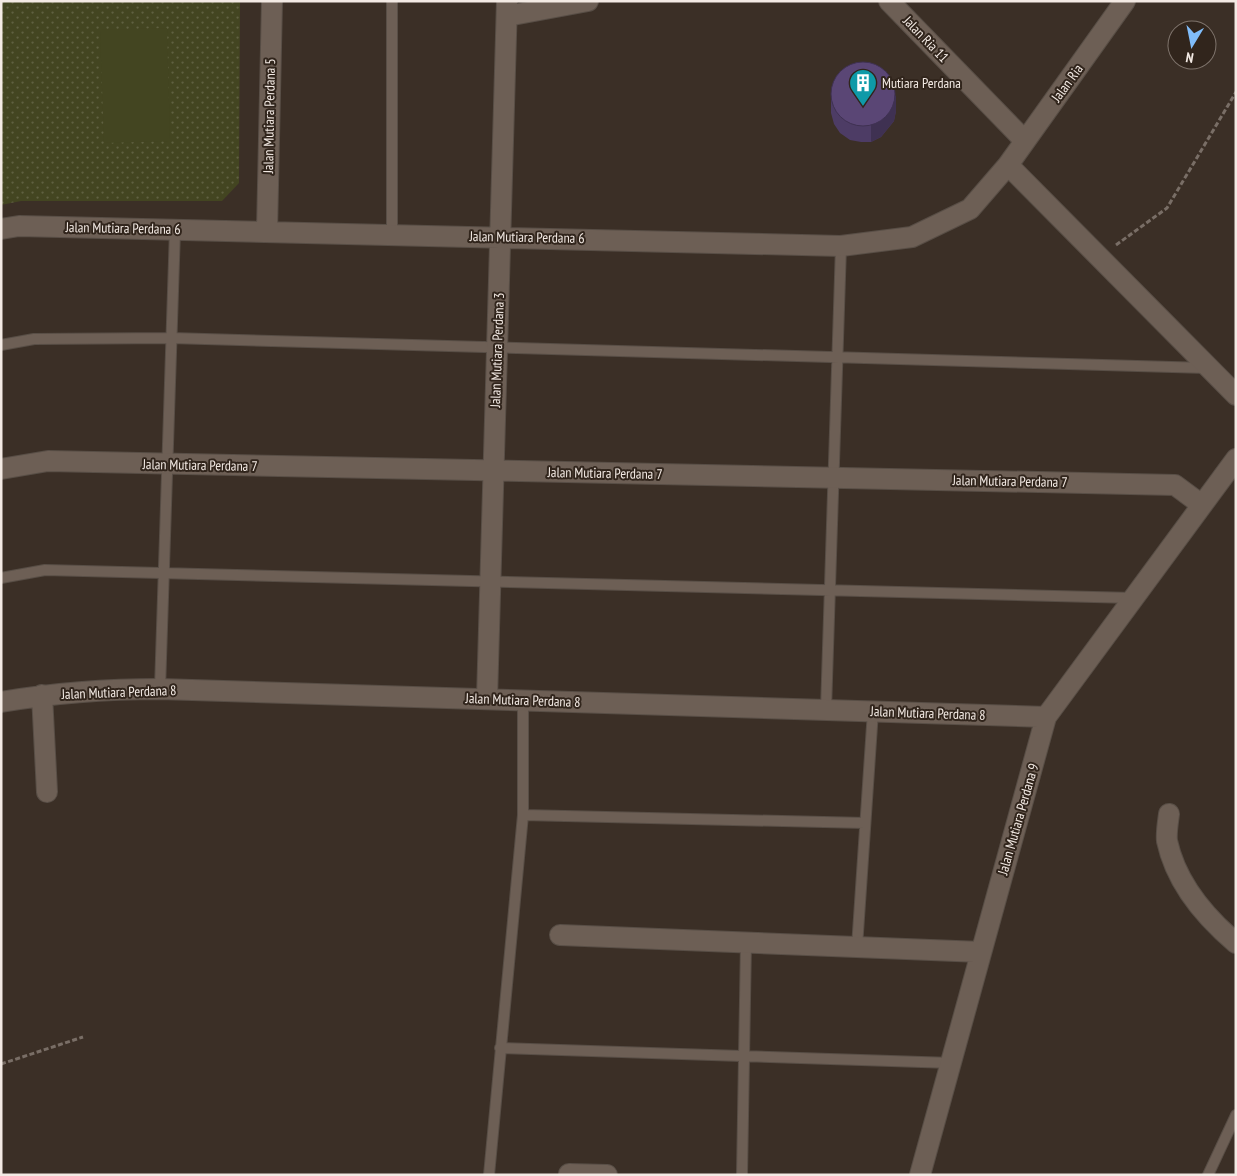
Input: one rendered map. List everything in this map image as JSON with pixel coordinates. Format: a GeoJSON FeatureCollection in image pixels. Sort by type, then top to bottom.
{"type":"FeatureCollection","features":[{"type":"Feature","properties":{"kind":"street","name":"Jalan Mutiara Perdana 5"},"geometry":{"type":"LineString","coordinates":[[267,231],[272,1]]}},
{"type":"Feature","properties":{"kind":"street"},"geometry":{"type":"LineString","coordinates":[[507,9],[588,1]]}},
{"type":"Feature","properties":{"kind":"street","name":"Jalan Ria 11"},"geometry":{"type":"LineString","coordinates":[[889,1],[1025,141]]}},
{"type":"Feature","properties":{"kind":"street","name":"Jalan Ria"},"geometry":{"type":"LineString","coordinates":[[1008,165],[1124,2]]}},
{"type":"Feature","properties":{"kind":"street","name":"Jalan Mutiara Perdana 3"},"geometry":{"type":"LineString","coordinates":[[487,699],[507,9]]}},
{"type":"Feature","properties":{"kind":"street","name":"Jalan Mutiara Perdana 6"},"geometry":{"type":"LineString","coordinates":[[10,228],[501,236],[841,246],[912,238],[970,210],[1008,165]]}},
{"type":"Feature","properties":{"kind":"street"},"geometry":{"type":"LineString","coordinates":[[1008,165],[1236,395]]}},
{"type":"Feature","properties":{"kind":"street","name":"Jalan Mutiara Perdana 9"},"geometry":{"type":"LineString","coordinates":[[920,1175],[1046,717],[1236,459]]}},
{"type":"Feature","properties":{"kind":"street","name":"Jalan Mutiara Perdana 7"},"geometry":{"type":"LineString","coordinates":[[1,469],[48,461],[494,472],[1175,485],[1202,505]]}},
{"type":"Feature","properties":{"kind":"street","name":"Jalan Mutiara Perdana 8"},"geometry":{"type":"LineString","coordinates":[[1,702],[42,695],[160,689],[1046,717]]}},
{"type":"Feature","properties":{"kind":"street"},"geometry":{"type":"LineString","coordinates":[[42,695],[47,792]]}},
{"type":"Feature","properties":{"kind":"street"},"geometry":{"type":"LineString","coordinates":[[1169,814],[1167,839],[1178,871],[1195,902],[1212,923],[1236,943]]}},
{"type":"Feature","properties":{"kind":"street"},"geometry":{"type":"LineString","coordinates":[[560,935],[981,952]]}},
{"type":"Feature","properties":{"kind":"street"},"geometry":{"type":"LineString","coordinates":[[569,1174],[607,1175]]}},
{"type":"Feature","properties":{"kind":"lane"},"geometry":{"type":"LineString","coordinates":[[392,1],[392,234]]}},
{"type":"Feature","properties":{"kind":"lane"},"geometry":{"type":"LineString","coordinates":[[160,689],[174,230]]}},
{"type":"Feature","properties":{"kind":"lane"},"geometry":{"type":"LineString","coordinates":[[826,710],[841,246]]}},
{"type":"Feature","properties":{"kind":"lane"},"geometry":{"type":"LineString","coordinates":[[1,345],[34,339],[171,338],[1209,368]]}},
{"type":"Feature","properties":{"kind":"lane"},"geometry":{"type":"LineString","coordinates":[[1,578],[45,570],[1134,598]]}},
{"type":"Feature","properties":{"kind":"lane"},"geometry":{"type":"LineString","coordinates":[[489,1175],[523,815],[523,700]]}},
{"type":"Feature","properties":{"kind":"lane"},"geometry":{"type":"LineString","coordinates":[[857,947],[873,711]]}},
{"type":"Feature","properties":{"kind":"lane"},"geometry":{"type":"LineString","coordinates":[[523,815],[865,823]]}},
{"type":"Feature","properties":{"kind":"lane"},"geometry":{"type":"LineString","coordinates":[[742,1175],[746,942]]}},
{"type":"Feature","properties":{"kind":"lane"},"geometry":{"type":"LineString","coordinates":[[500,1048],[952,1063]]}},
{"type":"Feature","properties":{"kind":"lane"},"geometry":{"type":"LineString","coordinates":[[1208,1175],[1236,1115]]}},
{"type":"Feature","properties":{"kind":"path"},"geometry":{"type":"LineString","coordinates":[[1100,257],[1167,208],[1236,92]]}},
{"type":"Feature","properties":{"kind":"path"},"geometry":{"type":"LineString","coordinates":[[1,1064],[83,1037]]}},
{"type":"Feature","properties":{"kind":"green space"},"geometry":{"type":"Polygon","coordinates":[[[1,1],[240,1],[239,183],[222,201],[21,201],[1,205],[1,1]]]}},
{"type":"Feature","properties":{"kind":"green space"},"geometry":{"type":"Polygon","coordinates":[[[167,28],[170,141],[104,143],[100,30],[167,28]]]}},
{"type":"Feature","properties":{"kind":"building","name":"Mutiara Perdana"},"geometry":{"type":"Polygon","coordinates":[[[863,62],[875,64],[886,71],[893,82],[895,94],[893,106],[886,117],[875,124],[863,126],[851,124],[840,117],[833,106],[831,94],[833,82],[840,71],[851,64],[863,62]]]}},
{"type":"Feature","properties":{"kind":"place","name":"Mutiara Perdana"},"geometry":{"type":"Point","coordinates":[863,107]}}]}
